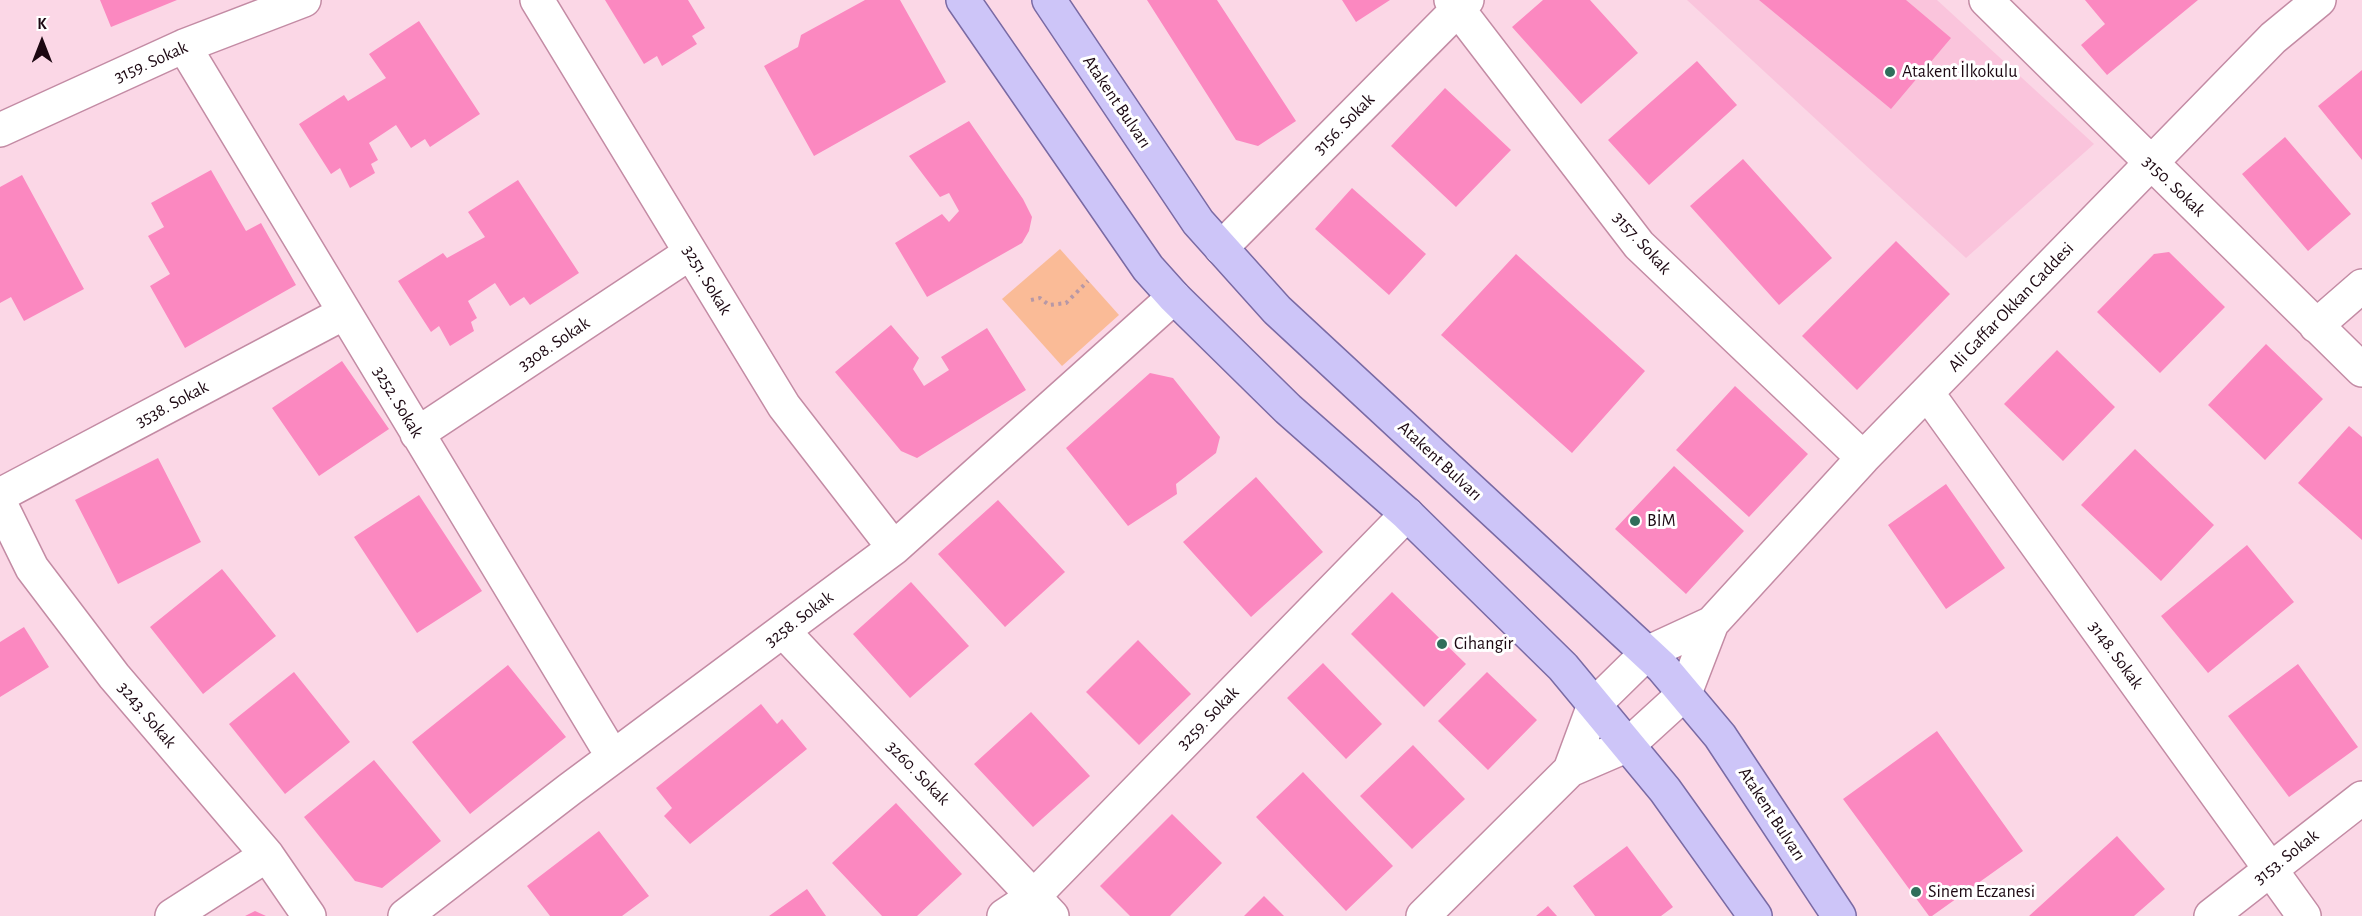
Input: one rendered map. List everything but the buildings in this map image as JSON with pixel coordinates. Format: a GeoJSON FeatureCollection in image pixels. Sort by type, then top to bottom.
{"type":"FeatureCollection","features":[{"type":"Feature","properties":{"kind":"main road"},"geometry":{"type":"LineString","coordinates":[[963,0],[1148,268],[1174,297],[1288,409],[1407,514],[1563,667],[1665,790],[1755,916]]}},
{"type":"Feature","properties":{"kind":"main road","name":"Atakent Bulvarı"},"geometry":{"type":"LineString","coordinates":[[1049,0],[1198,222],[1277,310],[1647,653],[1685,693],[1720,736],[1839,916]]}},
{"type":"Feature","properties":{"kind":"street","name":"3159. Sokak"},"geometry":{"type":"LineString","coordinates":[[0,130],[184,46],[304,0]]}},
{"type":"Feature","properties":{"kind":"street","name":"3251. Sokak"},"geometry":{"type":"LineString","coordinates":[[537,0],[784,406],[894,548]]}},
{"type":"Feature","properties":{"kind":"street","name":"3150. Sokak"},"geometry":{"type":"LineString","coordinates":[[1986,0],[2362,370]]}},
{"type":"Feature","properties":{"kind":"street","name":"Ali Gaffar Okkan Caddesi"},"geometry":{"type":"LineString","coordinates":[[1423,916],[1570,770],[1628,745],[1685,693],[1712,623],[1863,458],[1928,394],[2273,38],[2319,0]]}},
{"type":"Feature","properties":{"kind":"street","name":"3156. Sokak"},"geometry":{"type":"LineString","coordinates":[[1221,248],[1459,3]]}},
{"type":"Feature","properties":{"kind":"street","name":"3157. Sokak"},"geometry":{"type":"LineString","coordinates":[[1459,3],[1639,244],[1863,458]]}},
{"type":"Feature","properties":{"kind":"street","name":"3252. Sokak"},"geometry":{"type":"LineString","coordinates":[[184,46],[613,757]]}},
{"type":"Feature","properties":{"kind":"street","name":"3308. Sokak"},"geometry":{"type":"LineString","coordinates":[[417,434],[690,253]]}},
{"type":"Feature","properties":{"kind":"street"},"geometry":{"type":"LineString","coordinates":[[2316,326],[2362,286]]}},
{"type":"Feature","properties":{"kind":"street","name":"3258. Sokak"},"geometry":{"type":"LineString","coordinates":[[405,916],[613,757],[894,548],[1174,297]]}},
{"type":"Feature","properties":{"kind":"street","name":"3538. Sokak"},"geometry":{"type":"LineString","coordinates":[[0,495],[345,313]]}},
{"type":"Feature","properties":{"kind":"street","name":"3148. Sokak"},"geometry":{"type":"LineString","coordinates":[[1928,394],[2304,916]]}},
{"type":"Feature","properties":{"kind":"street","name":"3243. Sokak"},"geometry":{"type":"LineString","coordinates":[[0,503],[32,568],[114,676],[267,855],[309,916]]}},
{"type":"Feature","properties":{"kind":"street","name":"3259. Sokak"},"geometry":{"type":"LineString","coordinates":[[1004,916],[1043,906],[1407,514]]}},
{"type":"Feature","properties":{"kind":"street","name":"Ali Gaffar Okkan Caddesi"},"geometry":{"type":"LineString","coordinates":[[1570,770],[1593,705],[1647,653],[1712,623]]}},
{"type":"Feature","properties":{"kind":"street","name":"3260. Sokak"},"geometry":{"type":"LineString","coordinates":[[783,631],[1043,906]]}},
{"type":"Feature","properties":{"kind":"street","name":"3153. Sokak"},"geometry":{"type":"LineString","coordinates":[[2211,916],[2362,798]]}},
{"type":"Feature","properties":{"kind":"street"},"geometry":{"type":"LineString","coordinates":[[172,916],[267,855]]}},
{"type":"Feature","properties":{"kind":"path"},"geometry":{"type":"LineString","coordinates":[[1031,300],[1040,298],[1049,305],[1066,303],[1088,281]]}},
{"type":"Feature","properties":{"kind":"shaded area","name":"Atakent İlkokulu"},"geometry":{"type":"Polygon","coordinates":[[[1687,0],[1937,0],[2094,144],[1966,258],[1687,0]]]}},
{"type":"Feature","properties":{"kind":"shaded area"},"geometry":{"type":"Polygon","coordinates":[[[1060,249],[1119,315],[1062,366],[1002,299],[1060,249]]]}},
{"type":"Feature","properties":{"kind":"place","name":"Atakent İlkokulu"},"geometry":{"type":"Point","coordinates":[1890,72]}},
{"type":"Feature","properties":{"kind":"place","name":"BİM"},"geometry":{"type":"Point","coordinates":[1635,521]}},
{"type":"Feature","properties":{"kind":"place","name":"Cihangir"},"geometry":{"type":"Point","coordinates":[1442,644]}},
{"type":"Feature","properties":{"kind":"place","name":"Sinem Eczanesi"},"geometry":{"type":"Point","coordinates":[1916,892]}}]}
